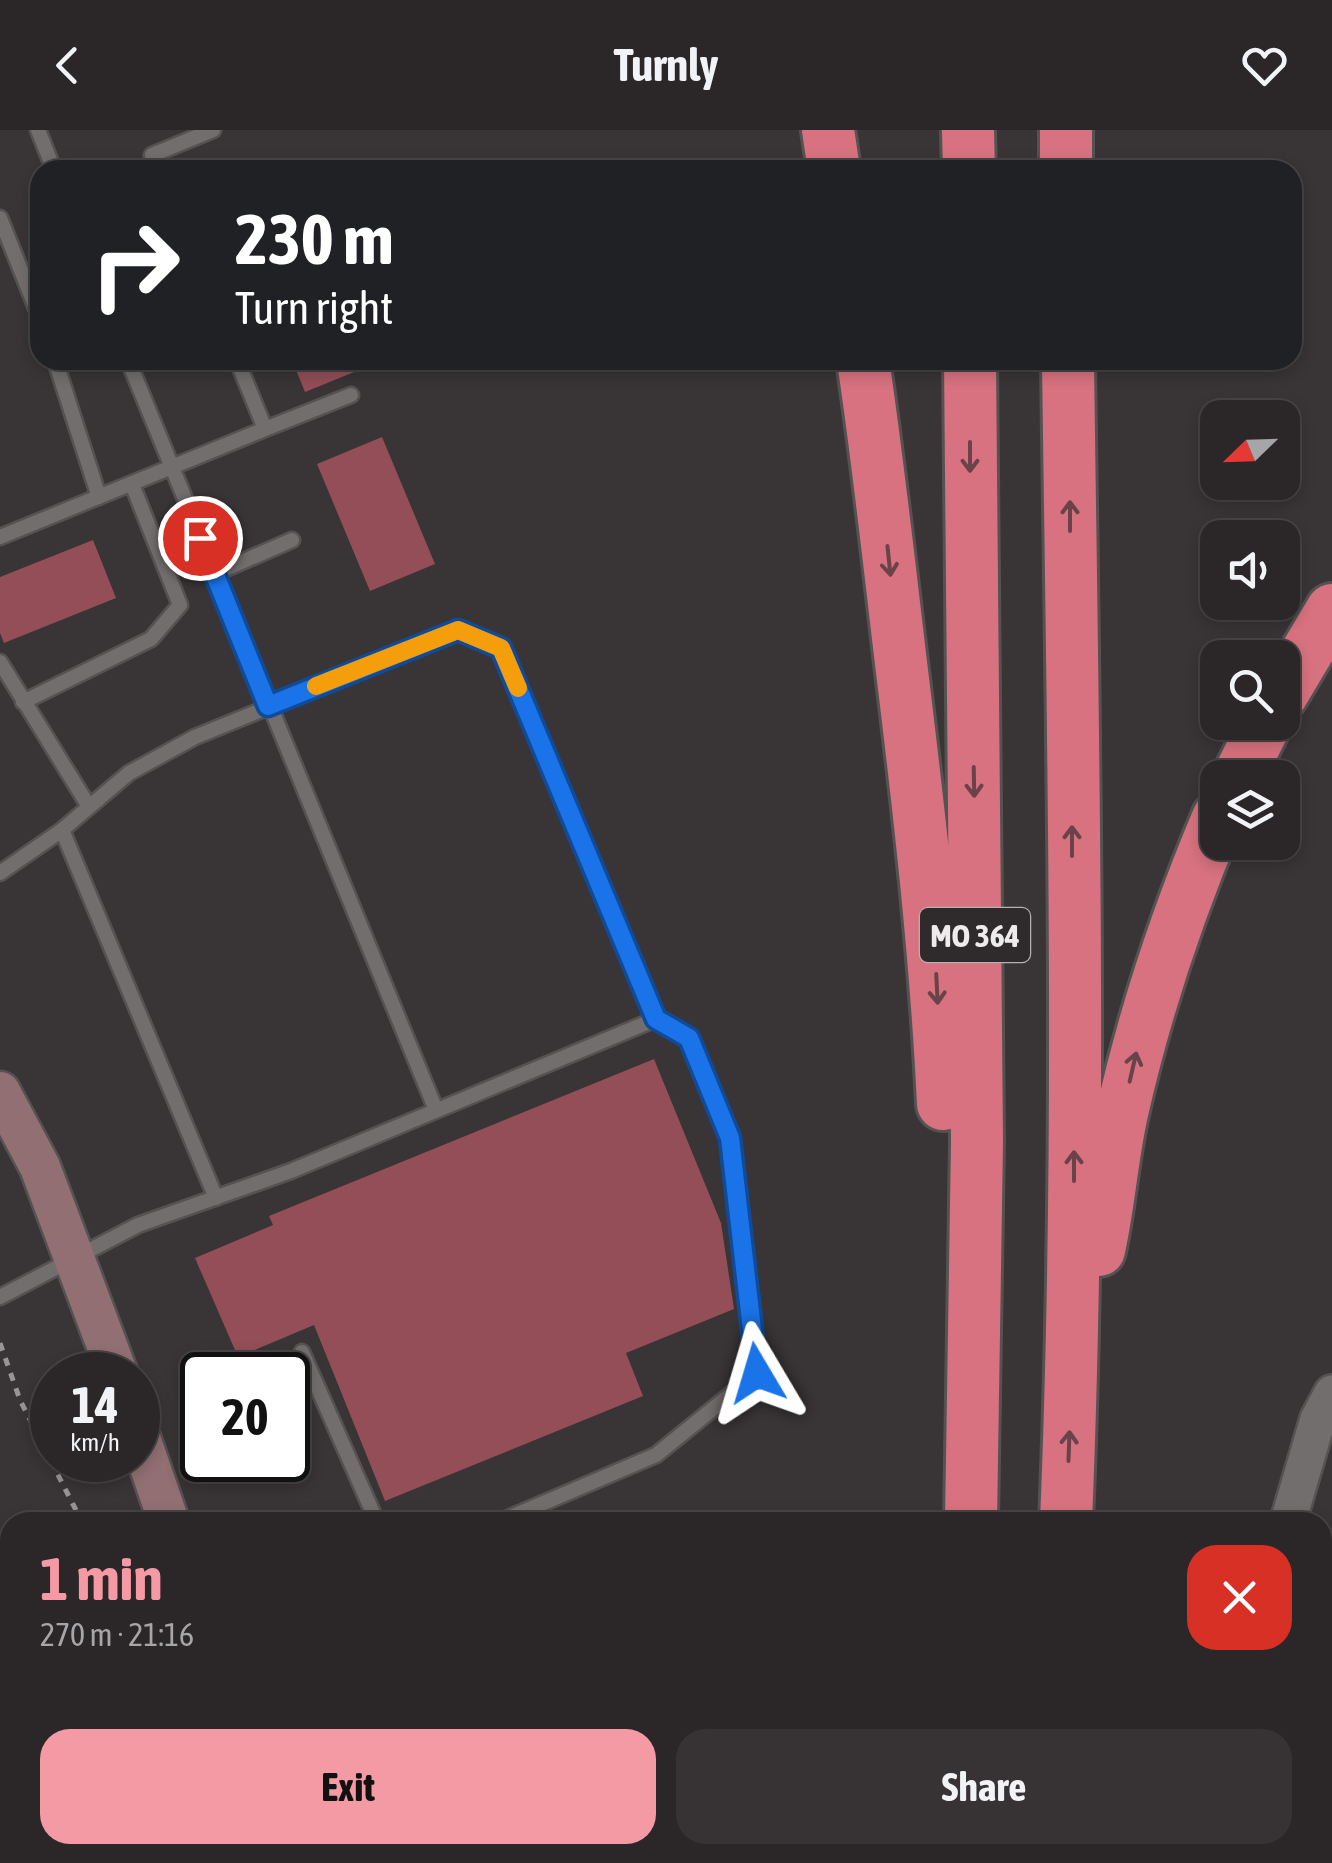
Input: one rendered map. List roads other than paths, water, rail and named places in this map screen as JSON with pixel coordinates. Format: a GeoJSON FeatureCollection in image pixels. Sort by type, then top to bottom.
{"type":"FeatureCollection","features":[{"type":"Feature","properties":{"kind":"highway"},"geometry":{"type":"LineString","coordinates":[[828,130],[832,160]]}},
{"type":"Feature","properties":{"kind":"highway"},"geometry":{"type":"LineString","coordinates":[[968,130],[969,160]]}},
{"type":"Feature","properties":{"kind":"highway"},"geometry":{"type":"LineString","coordinates":[[1066,130],[1066,160]]}},
{"type":"Feature","properties":{"kind":"highway"},"geometry":{"type":"LineString","coordinates":[[864,370],[936,971],[948,1198],[950,1334],[971,1512]]}},
{"type":"Feature","properties":{"kind":"highway","name":"MO 364"},"geometry":{"type":"LineString","coordinates":[[970,370],[977,1142],[971,1512]]}},
{"type":"Feature","properties":{"kind":"highway","name":"MO 364"},"geometry":{"type":"LineString","coordinates":[[1066,1512],[1072,1368],[1074,1061],[1068,370]]}},
{"type":"Feature","properties":{"kind":"highway"},"geometry":{"type":"LineString","coordinates":[[1300,664],[1332,610]]}},
{"type":"Feature","properties":{"kind":"highway"},"geometry":{"type":"LineString","coordinates":[[1072,1368],[1102,1235],[1138,1042],[1162,959],[1201,860]]}},
{"type":"Feature","properties":{"kind":"main road"},"geometry":{"type":"LineString","coordinates":[[0,1092],[40,1167],[109,1352]]}},
{"type":"Feature","properties":{"kind":"main road"},"geometry":{"type":"LineString","coordinates":[[155,1482],[166,1512]]}},
{"type":"Feature","properties":{"kind":"street"},"geometry":{"type":"LineString","coordinates":[[1291,1512],[1318,1419],[1332,1394]]}},
{"type":"Feature","properties":{"kind":"lane"},"geometry":{"type":"LineString","coordinates":[[38,130],[50,160]]}},
{"type":"Feature","properties":{"kind":"lane"},"geometry":{"type":"LineString","coordinates":[[154,160],[152,156],[213,130]]}},
{"type":"Feature","properties":{"kind":"lane"},"geometry":{"type":"LineString","coordinates":[[0,218],[30,293]]}},
{"type":"Feature","properties":{"kind":"lane"},"geometry":{"type":"LineString","coordinates":[[58,370],[99,497]]}},
{"type":"Feature","properties":{"kind":"lane"},"geometry":{"type":"LineString","coordinates":[[132,370],[436,1110]]}},
{"type":"Feature","properties":{"kind":"lane"},"geometry":{"type":"LineString","coordinates":[[240,370],[265,430]]}},
{"type":"Feature","properties":{"kind":"lane"},"geometry":{"type":"LineString","coordinates":[[0,537],[352,395]]}},
{"type":"Feature","properties":{"kind":"lane"},"geometry":{"type":"LineString","coordinates":[[23,702],[152,638],[180,605],[132,484]]}},
{"type":"Feature","properties":{"kind":"lane"},"geometry":{"type":"LineString","coordinates":[[214,574],[292,540]]}},
{"type":"Feature","properties":{"kind":"lane"},"geometry":{"type":"LineString","coordinates":[[2,868],[62,830],[129,773],[195,737],[458,630],[501,648],[656,1019],[689,1038],[730,1138],[757,1373],[656,1455],[522,1512]]}},
{"type":"Feature","properties":{"kind":"lane"},"geometry":{"type":"LineString","coordinates":[[0,662],[88,805]]}},
{"type":"Feature","properties":{"kind":"lane"},"geometry":{"type":"LineString","coordinates":[[62,830],[216,1198]]}},
{"type":"Feature","properties":{"kind":"lane"},"geometry":{"type":"LineString","coordinates":[[0,1296],[138,1225],[291,1171],[656,1019]]}},
{"type":"Feature","properties":{"kind":"lane"},"geometry":{"type":"LineString","coordinates":[[310,1370],[373,1512]]}}]}
